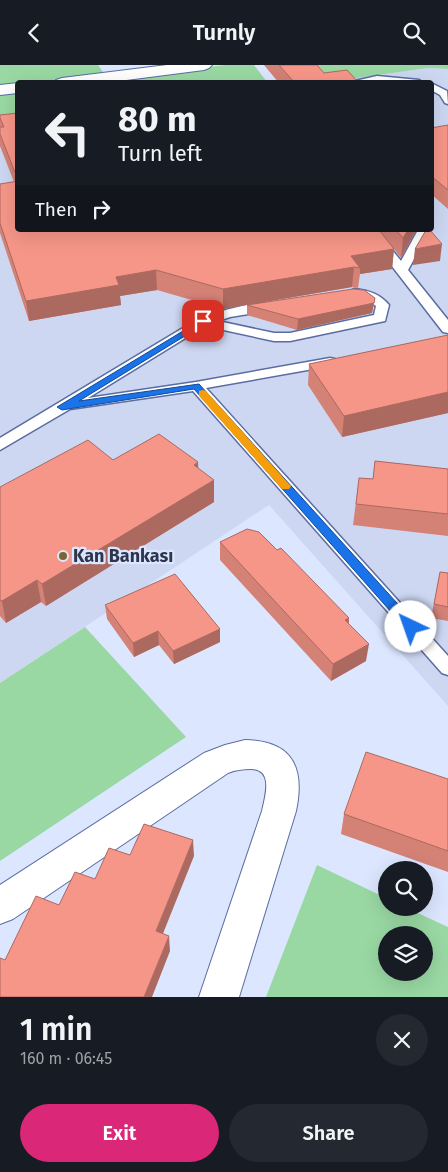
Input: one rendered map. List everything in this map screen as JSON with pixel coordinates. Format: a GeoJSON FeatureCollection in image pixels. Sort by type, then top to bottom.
{"type":"FeatureCollection","features":[{"type":"Feature","properties":{"kind":"street"},"geometry":{"type":"LineString","coordinates":[[86,80],[204,65]]}},
{"type":"Feature","properties":{"kind":"street"},"geometry":{"type":"LineString","coordinates":[[0,90],[15,88]]}},
{"type":"Feature","properties":{"kind":"street"},"geometry":{"type":"LineString","coordinates":[[0,907],[224,758],[238,755],[258,755],[272,761],[283,781],[279,811],[219,997]]}},
{"type":"Feature","properties":{"kind":"lane"},"geometry":{"type":"LineString","coordinates":[[370,80],[388,80]]}},
{"type":"Feature","properties":{"kind":"lane"},"geometry":{"type":"LineString","coordinates":[[434,88],[444,93],[448,101]]}},
{"type":"Feature","properties":{"kind":"lane"},"geometry":{"type":"LineString","coordinates":[[372,232],[448,329]]}},
{"type":"Feature","properties":{"kind":"lane"},"geometry":{"type":"LineString","coordinates":[[402,269],[423,232]]}},
{"type":"Feature","properties":{"kind":"lane"},"geometry":{"type":"LineString","coordinates":[[203,321],[274,337],[290,337],[380,318],[383,305],[367,294],[342,294]]}},
{"type":"Feature","properties":{"kind":"lane"},"geometry":{"type":"LineString","coordinates":[[0,445],[203,321],[228,313],[285,304]]}},
{"type":"Feature","properties":{"kind":"lane"},"geometry":{"type":"LineString","coordinates":[[62,407],[196,386],[341,360]]}},
{"type":"Feature","properties":{"kind":"lane"},"geometry":{"type":"LineString","coordinates":[[196,386],[448,668]]}},
{"type":"Feature","properties":{"kind":"shaded area"},"geometry":{"type":"Polygon","coordinates":[[[428,68],[448,69],[448,706],[269,505],[0,683],[0,129],[15,126],[15,232],[434,232],[434,80],[341,80],[428,68]]]}},
{"type":"Feature","properties":{"kind":"green space"},"geometry":{"type":"Polygon","coordinates":[[[0,65],[98,65],[108,79],[225,65],[254,65],[265,80],[15,80],[15,126],[0,129],[0,65]]]}},
{"type":"Feature","properties":{"kind":"green space"},"geometry":{"type":"Polygon","coordinates":[[[310,65],[448,65],[448,69],[428,68],[342,80],[318,80],[310,65]]]}},
{"type":"Feature","properties":{"kind":"green space"},"geometry":{"type":"Polygon","coordinates":[[[85,627],[186,737],[0,861],[0,683],[85,627]]]}},
{"type":"Feature","properties":{"kind":"green space"},"geometry":{"type":"Polygon","coordinates":[[[317,865],[378,894],[378,916],[424,916],[448,927],[448,997],[266,997],[317,865]]]}},
{"type":"Feature","properties":{"kind":"building"},"geometry":{"type":"Polygon","coordinates":[[[279,65],[317,65],[324,73],[347,70],[356,80],[292,80],[279,65]]]}},
{"type":"Feature","properties":{"kind":"building"},"geometry":{"type":"Polygon","coordinates":[[[15,113],[15,172],[0,134],[0,127],[4,127],[0,115],[15,113]]]}},
{"type":"Feature","properties":{"kind":"building"},"geometry":{"type":"Polygon","coordinates":[[[448,125],[448,190],[434,178],[434,127],[448,125]]]}},
{"type":"Feature","properties":{"kind":"building"},"geometry":{"type":"Polygon","coordinates":[[[15,182],[15,232],[381,232],[394,249],[351,256],[360,268],[354,267],[223,289],[156,270],[116,277],[119,285],[26,301],[0,223],[0,184],[15,182]]]}},
{"type":"Feature","properties":{"kind":"building"},"geometry":{"type":"Polygon","coordinates":[[[398,232],[407,232],[403,238],[398,232]]]}},
{"type":"Feature","properties":{"kind":"building"},"geometry":{"type":"Polygon","coordinates":[[[425,232],[432,232],[442,244],[415,249],[425,232]]]}},
{"type":"Feature","properties":{"kind":"building"},"geometry":{"type":"Polygon","coordinates":[[[353,289],[364,290],[375,298],[374,303],[298,319],[247,305],[353,289]]]}},
{"type":"Feature","properties":{"kind":"building"},"geometry":{"type":"Polygon","coordinates":[[[448,335],[448,392],[344,416],[309,364],[448,335]]]}},
{"type":"Feature","properties":{"kind":"building","name":"Kan Bankası"},"geometry":{"type":"Polygon","coordinates":[[[159,434],[198,462],[194,465],[214,480],[42,584],[37,580],[2,601],[0,600],[0,487],[88,440],[113,460],[159,434]]]}},
{"type":"Feature","properties":{"kind":"building"},"geometry":{"type":"Polygon","coordinates":[[[375,461],[448,469],[448,514],[356,504],[359,478],[373,479],[375,461]]]}},
{"type":"Feature","properties":{"kind":"building"},"geometry":{"type":"Polygon","coordinates":[[[247,529],[259,532],[277,550],[281,548],[349,618],[345,620],[369,644],[333,664],[220,542],[247,529]]]}},
{"type":"Feature","properties":{"kind":"building"},"geometry":{"type":"Polygon","coordinates":[[[440,572],[448,573],[448,607],[434,604],[440,572]]]}},
{"type":"Feature","properties":{"kind":"building"},"geometry":{"type":"Polygon","coordinates":[[[175,574],[220,629],[173,651],[158,631],[133,643],[105,605],[175,574]]]}},
{"type":"Feature","properties":{"kind":"building"},"geometry":{"type":"Polygon","coordinates":[[[366,752],[448,779],[448,851],[344,814],[366,752]]]}},
{"type":"Feature","properties":{"kind":"building"},"geometry":{"type":"Polygon","coordinates":[[[144,824],[193,840],[156,931],[169,936],[144,997],[0,997],[0,958],[5,960],[36,896],[59,905],[75,872],[95,879],[109,848],[130,855],[144,824]]]}},
{"type":"Feature","properties":{"kind":"slow traffic"},"geometry":{"type":"LineString","coordinates":[[203,394],[286,486]]}},
{"type":"Feature","properties":{"kind":"place","name":"Kan Bankası"},"geometry":{"type":"Point","coordinates":[63,556]}},
{"type":"Feature","properties":{"kind":"route"},"geometry":{"type":"LineString","coordinates":[[203,321],[62,407],[196,386],[411,627]]}}]}
